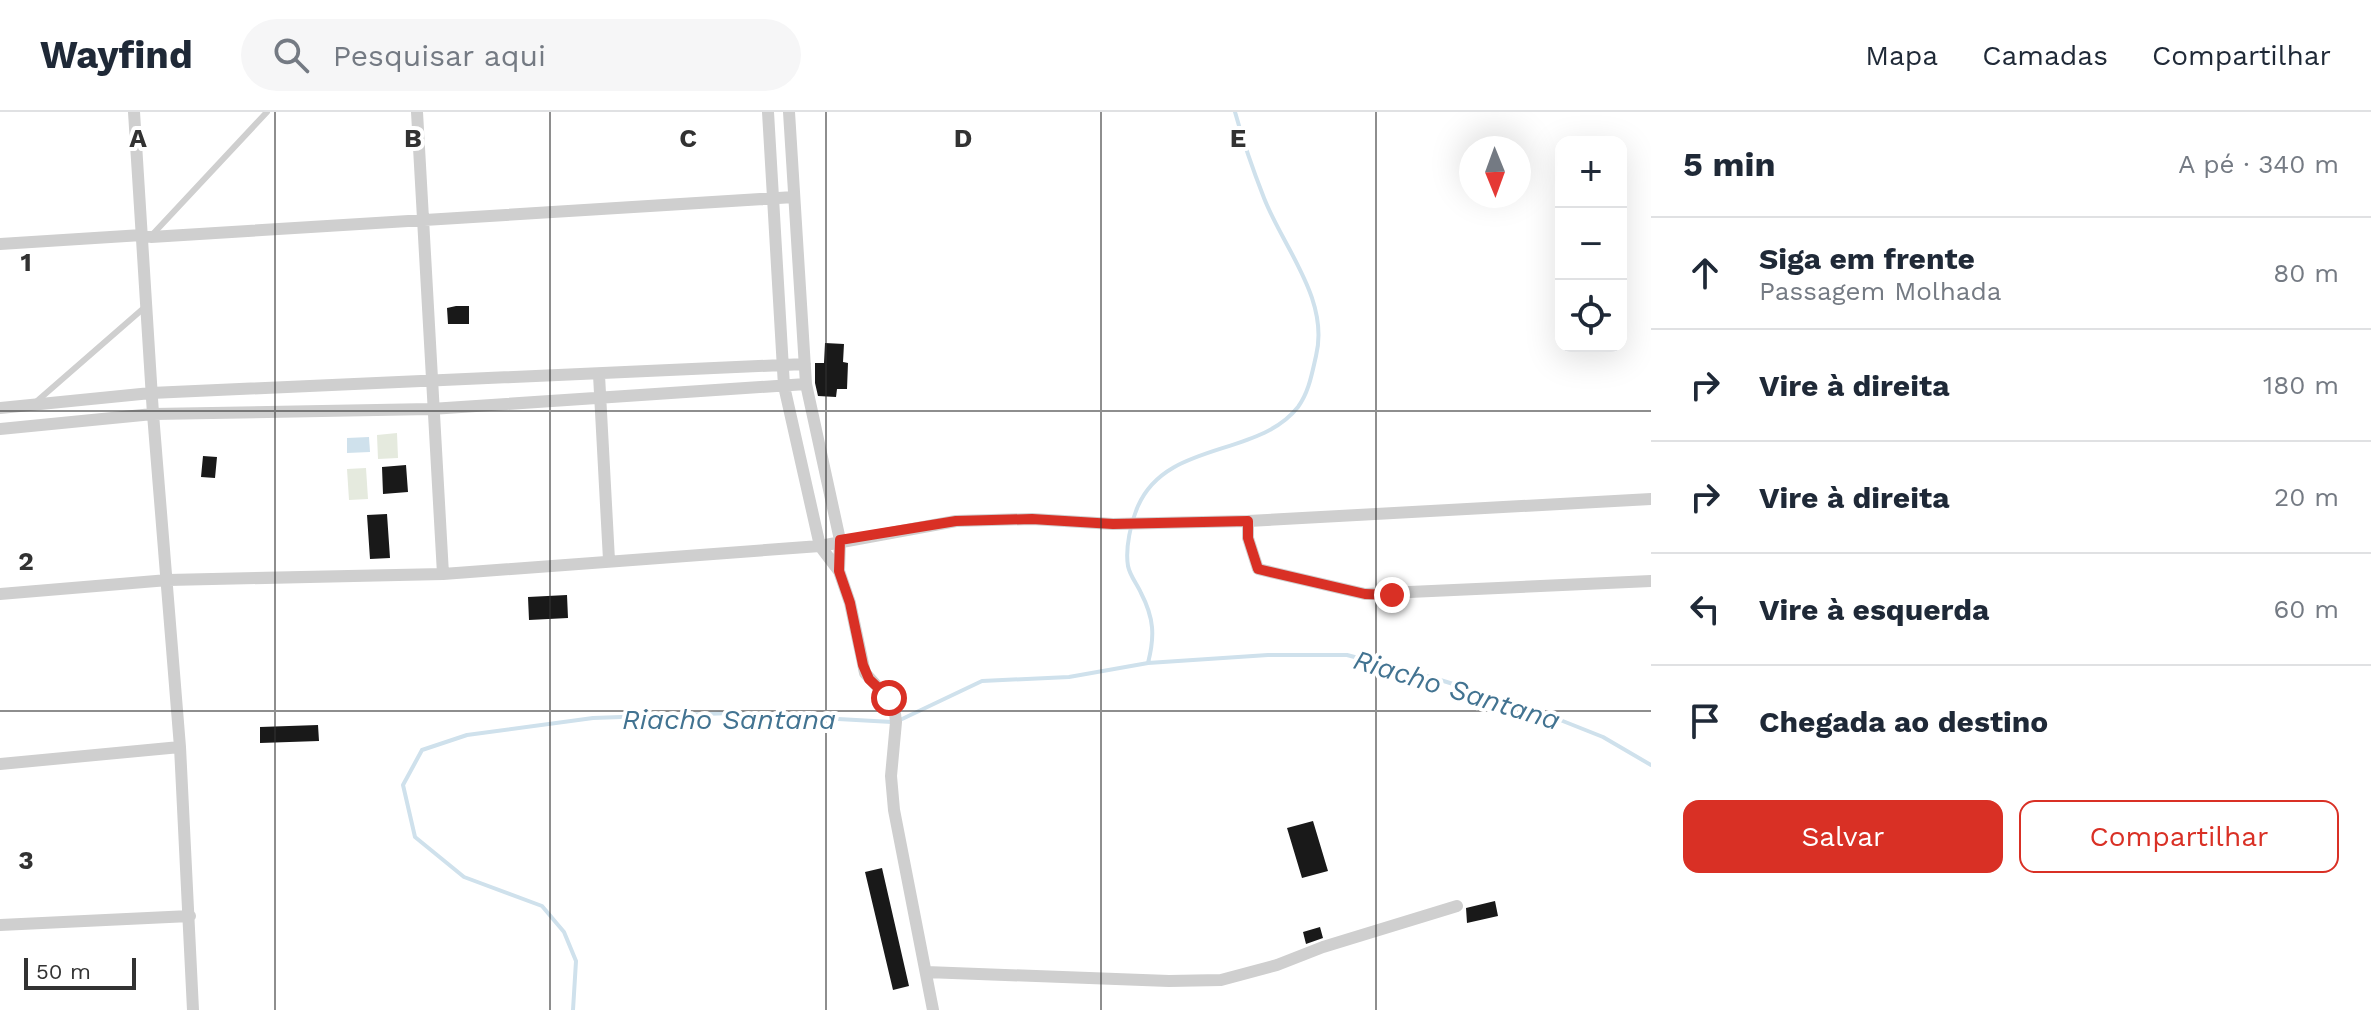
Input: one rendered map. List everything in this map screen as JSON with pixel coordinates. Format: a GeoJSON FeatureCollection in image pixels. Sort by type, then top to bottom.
{"type":"FeatureCollection","features":[{"type":"Feature","properties":{"kind":"street"},"geometry":{"type":"LineString","coordinates":[[134,112],[146,236],[151,393],[180,747],[193,1010]]}},
{"type":"Feature","properties":{"kind":"street"},"geometry":{"type":"LineString","coordinates":[[417,112],[431,409],[443,574]]}},
{"type":"Feature","properties":{"kind":"street"},"geometry":{"type":"LineString","coordinates":[[768,112],[784,386],[820,546],[839,571],[850,603],[865,673],[894,705],[896,722],[891,776],[894,810],[933,1010]]}},
{"type":"Feature","properties":{"kind":"street"},"geometry":{"type":"LineString","coordinates":[[789,112],[806,384],[840,540],[839,571]]}},
{"type":"Feature","properties":{"kind":"street"},"geometry":{"type":"LineString","coordinates":[[0,244],[794,197]]}},
{"type":"Feature","properties":{"kind":"street"},"geometry":{"type":"LineString","coordinates":[[0,408],[151,393],[805,364]]}},
{"type":"Feature","properties":{"kind":"street"},"geometry":{"type":"LineString","coordinates":[[599,375],[609,560]]}},
{"type":"Feature","properties":{"kind":"street"},"geometry":{"type":"LineString","coordinates":[[0,429],[153,414],[431,409],[806,384]]}},
{"type":"Feature","properties":{"kind":"street"},"geometry":{"type":"LineString","coordinates":[[0,594],[168,580],[443,574],[820,546],[956,521],[1032,519],[1113,524],[1248,521],[1651,499]]}},
{"type":"Feature","properties":{"kind":"street"},"geometry":{"type":"LineString","coordinates":[[1248,521],[1248,538],[1258,569],[1365,594],[1651,581]]}},
{"type":"Feature","properties":{"kind":"street"},"geometry":{"type":"LineString","coordinates":[[0,764],[180,747]]}},
{"type":"Feature","properties":{"kind":"street"},"geometry":{"type":"LineString","coordinates":[[926,972],[1169,981],[1221,980],[1277,965],[1323,947],[1457,906]]}},
{"type":"Feature","properties":{"kind":"street"},"geometry":{"type":"LineString","coordinates":[[0,925],[190,916]]}},
{"type":"Feature","properties":{"kind":"lane"},"geometry":{"type":"LineString","coordinates":[[146,236],[267,112]]}},
{"type":"Feature","properties":{"kind":"lane"},"geometry":{"type":"LineString","coordinates":[[30,407],[146,306]]}},
{"type":"Feature","properties":{"kind":"shaded area"},"geometry":{"type":"Polygon","coordinates":[[[397,433],[398,458],[378,459],[377,435],[397,433]]]}},
{"type":"Feature","properties":{"kind":"shaded area"},"geometry":{"type":"Polygon","coordinates":[[[366,468],[368,499],[349,500],[347,469],[366,468]]]}},
{"type":"Feature","properties":{"kind":"water"},"geometry":{"type":"Polygon","coordinates":[[[369,437],[370,452],[347,453],[347,438],[369,437]]]}},
{"type":"Feature","properties":{"kind":"building"},"geometry":{"type":"Polygon","coordinates":[[[469,306],[469,324],[448,324],[447,308],[469,306]]]}},
{"type":"Feature","properties":{"kind":"building"},"geometry":{"type":"Polygon","coordinates":[[[825,343],[844,344],[843,362],[848,363],[847,389],[837,389],[836,397],[818,396],[815,383],[815,363],[824,363],[825,343]]]}},
{"type":"Feature","properties":{"kind":"building"},"geometry":{"type":"Polygon","coordinates":[[[203,456],[217,457],[215,478],[201,477],[203,456]]]}},
{"type":"Feature","properties":{"kind":"building"},"geometry":{"type":"Polygon","coordinates":[[[406,465],[408,492],[383,494],[382,467],[406,465]]]}},
{"type":"Feature","properties":{"kind":"building"},"geometry":{"type":"Polygon","coordinates":[[[387,514],[390,558],[370,559],[367,515],[387,514]]]}},
{"type":"Feature","properties":{"kind":"building"},"geometry":{"type":"Polygon","coordinates":[[[567,595],[568,618],[529,620],[528,597],[567,595]]]}},
{"type":"Feature","properties":{"kind":"building"},"geometry":{"type":"Polygon","coordinates":[[[318,725],[319,741],[260,743],[260,727],[318,725]]]}},
{"type":"Feature","properties":{"kind":"building"},"geometry":{"type":"Polygon","coordinates":[[[1313,821],[1328,871],[1302,878],[1287,828],[1313,821]]]}},
{"type":"Feature","properties":{"kind":"building"},"geometry":{"type":"Polygon","coordinates":[[[882,868],[909,986],[893,990],[865,872],[882,868]]]}},
{"type":"Feature","properties":{"kind":"building"},"geometry":{"type":"Polygon","coordinates":[[[1495,901],[1498,916],[1467,923],[1466,908],[1495,901]]]}},
{"type":"Feature","properties":{"kind":"building"},"geometry":{"type":"Polygon","coordinates":[[[1320,927],[1323,938],[1306,944],[1303,932],[1320,927]]]}},
{"type":"Feature","properties":{"kind":"waterway"},"geometry":{"type":"LineString","coordinates":[[1148,663],[1152,644],[1151,619],[1130,573],[1127,559],[1129,535],[1138,506],[1152,485],[1170,470],[1191,459],[1260,435],[1281,423],[1302,401],[1316,356],[1319,335],[1311,294],[1264,198],[1235,112]]}},
{"type":"Feature","properties":{"kind":"waterway","name":"Riacho Santana"},"geometry":{"type":"LineString","coordinates":[[900,720],[982,681],[1069,677],[1148,663],[1268,655],[1347,655],[1525,706],[1603,737],[1651,765]]}},
{"type":"Feature","properties":{"kind":"waterway","name":"Riacho Santana"},"geometry":{"type":"LineString","coordinates":[[573,1010],[576,961],[564,932],[542,906],[464,877],[415,837],[403,785],[422,750],[467,735],[593,718],[732,713],[892,722]]}},
{"type":"Feature","properties":{"kind":"route"},"geometry":{"type":"LineString","coordinates":[[889,698],[869,679],[863,665],[850,603],[839,571],[840,540],[956,521],[1032,519],[1098,524],[1248,521],[1248,538],[1258,569],[1365,594],[1392,595]]}}]}
